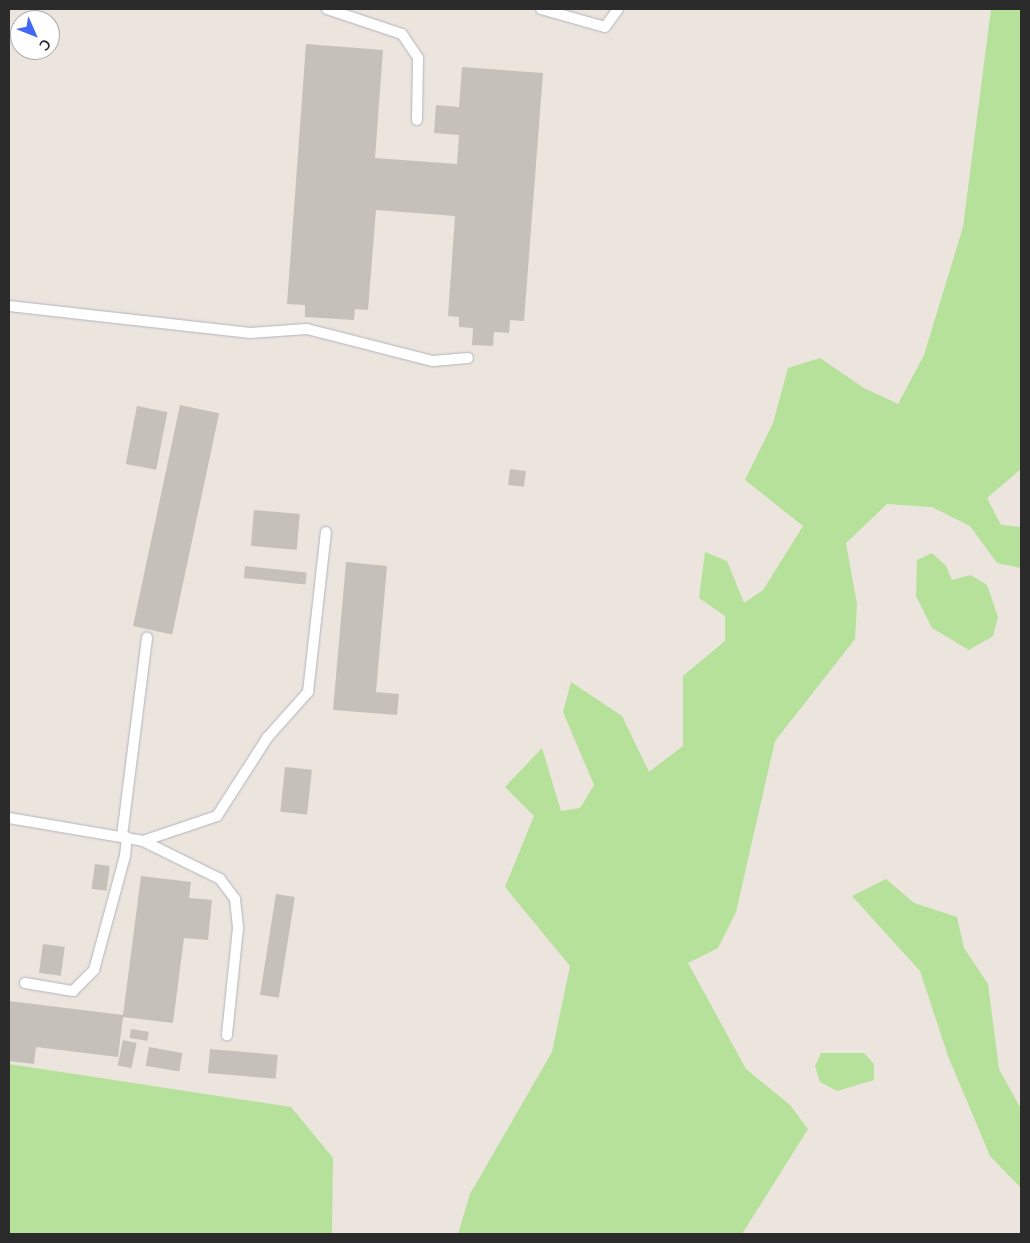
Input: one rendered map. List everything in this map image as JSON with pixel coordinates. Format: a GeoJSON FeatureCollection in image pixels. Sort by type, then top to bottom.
{"type":"FeatureCollection","features":[{"type":"Feature","properties":{"kind":"lane"},"geometry":{"type":"LineString","coordinates":[[327,9],[402,34],[418,58],[417,120]]}},
{"type":"Feature","properties":{"kind":"lane"},"geometry":{"type":"LineString","coordinates":[[541,9],[605,27],[618,9]]}},
{"type":"Feature","properties":{"kind":"lane"},"geometry":{"type":"LineString","coordinates":[[9,306],[250,333],[307,329],[432,361],[468,358]]}},
{"type":"Feature","properties":{"kind":"lane"},"geometry":{"type":"LineString","coordinates":[[142,841],[217,816],[267,738],[308,692],[326,532]]}},
{"type":"Feature","properties":{"kind":"lane"},"geometry":{"type":"LineString","coordinates":[[25,983],[73,991],[94,970],[125,856],[124,836],[147,638]]}},
{"type":"Feature","properties":{"kind":"lane"},"geometry":{"type":"LineString","coordinates":[[9,818],[124,836],[142,841],[220,878],[235,899],[238,928],[227,1035]]}},
{"type":"Feature","properties":{"kind":"green space"},"geometry":{"type":"Polygon","coordinates":[[[991,9],[1021,9],[1021,469],[987,498],[1001,525],[1021,527],[1021,568],[997,563],[970,526],[932,507],[887,504],[846,543],[857,604],[855,639],[775,741],[736,912],[718,948],[688,963],[746,1069],[790,1105],[808,1129],[742,1234],[458,1234],[470,1194],[552,1052],[570,966],[505,887],[534,816],[505,787],[542,748],[561,811],[580,808],[594,785],[563,712],[571,682],[622,716],[649,772],[683,746],[683,676],[725,641],[725,616],[699,598],[705,552],[727,561],[744,603],[763,590],[803,526],[745,480],[773,423],[788,368],[820,358],[864,388],[898,404],[924,355],[963,227],[991,9]]]}},
{"type":"Feature","properties":{"kind":"green space"},"geometry":{"type":"Polygon","coordinates":[[[932,553],[946,566],[952,580],[971,575],[987,585],[998,617],[993,636],[969,650],[932,628],[916,596],[917,560],[932,553]]]}},
{"type":"Feature","properties":{"kind":"green space"},"geometry":{"type":"Polygon","coordinates":[[[886,879],[914,903],[957,917],[964,948],[988,984],[999,1069],[1021,1109],[1021,1188],[990,1156],[948,1056],[920,971],[852,896],[886,879]]]}},
{"type":"Feature","properties":{"kind":"green space"},"geometry":{"type":"Polygon","coordinates":[[[821,1053],[864,1053],[874,1064],[874,1080],[837,1091],[820,1082],[815,1066],[821,1053]]]}},
{"type":"Feature","properties":{"kind":"green space"},"geometry":{"type":"Polygon","coordinates":[[[9,1064],[291,1107],[333,1158],[332,1234],[9,1234],[9,1064]]]}},
{"type":"Feature","properties":{"kind":"building"},"geometry":{"type":"Polygon","coordinates":[[[306,44],[383,50],[375,158],[457,164],[459,135],[434,133],[436,105],[459,107],[462,67],[543,73],[524,321],[510,320],[509,333],[494,332],[493,346],[472,345],[473,328],[459,327],[459,317],[448,316],[455,216],[376,210],[368,310],[355,309],[354,320],[305,317],[305,305],[287,304],[306,44]]]}},
{"type":"Feature","properties":{"kind":"building"},"geometry":{"type":"Polygon","coordinates":[[[180,405],[219,413],[172,634],[133,626],[180,405]]]}},
{"type":"Feature","properties":{"kind":"building"},"geometry":{"type":"Polygon","coordinates":[[[137,406],[167,412],[156,470],[126,464],[137,406]]]}},
{"type":"Feature","properties":{"kind":"building"},"geometry":{"type":"Polygon","coordinates":[[[510,469],[526,471],[524,487],[508,485],[510,469]]]}},
{"type":"Feature","properties":{"kind":"building"},"geometry":{"type":"Polygon","coordinates":[[[254,510],[300,514],[297,550],[251,546],[254,510]]]}},
{"type":"Feature","properties":{"kind":"building"},"geometry":{"type":"Polygon","coordinates":[[[346,562],[387,566],[376,692],[399,694],[397,715],[333,710],[346,562]]]}},
{"type":"Feature","properties":{"kind":"building"},"geometry":{"type":"Polygon","coordinates":[[[245,566],[307,572],[305,584],[244,578],[245,566]]]}},
{"type":"Feature","properties":{"kind":"building"},"geometry":{"type":"Polygon","coordinates":[[[285,767],[312,770],[307,815],[280,812],[285,767]]]}},
{"type":"Feature","properties":{"kind":"building"},"geometry":{"type":"Polygon","coordinates":[[[95,864],[110,866],[106,891],[92,889],[95,864]]]}},
{"type":"Feature","properties":{"kind":"building"},"geometry":{"type":"Polygon","coordinates":[[[141,876],[191,882],[189,898],[212,900],[208,940],[184,938],[173,1023],[123,1017],[118,1057],[36,1047],[34,1064],[9,1061],[9,1001],[123,1015],[141,876]]]}},
{"type":"Feature","properties":{"kind":"building"},"geometry":{"type":"Polygon","coordinates":[[[276,894],[295,897],[279,998],[260,995],[276,894]]]}},
{"type":"Feature","properties":{"kind":"building"},"geometry":{"type":"Polygon","coordinates":[[[43,944],[65,947],[61,976],[39,973],[43,944]]]}},
{"type":"Feature","properties":{"kind":"building"},"geometry":{"type":"Polygon","coordinates":[[[131,1029],[149,1032],[147,1041],[130,1038],[131,1029]]]}},
{"type":"Feature","properties":{"kind":"building"},"geometry":{"type":"Polygon","coordinates":[[[123,1040],[137,1043],[131,1068],[118,1065],[123,1040]]]}},
{"type":"Feature","properties":{"kind":"building"},"geometry":{"type":"Polygon","coordinates":[[[149,1047],[182,1053],[179,1072],[146,1066],[149,1047]]]}},
{"type":"Feature","properties":{"kind":"building"},"geometry":{"type":"Polygon","coordinates":[[[210,1049],[278,1055],[276,1079],[208,1073],[210,1049]]]}}]}
